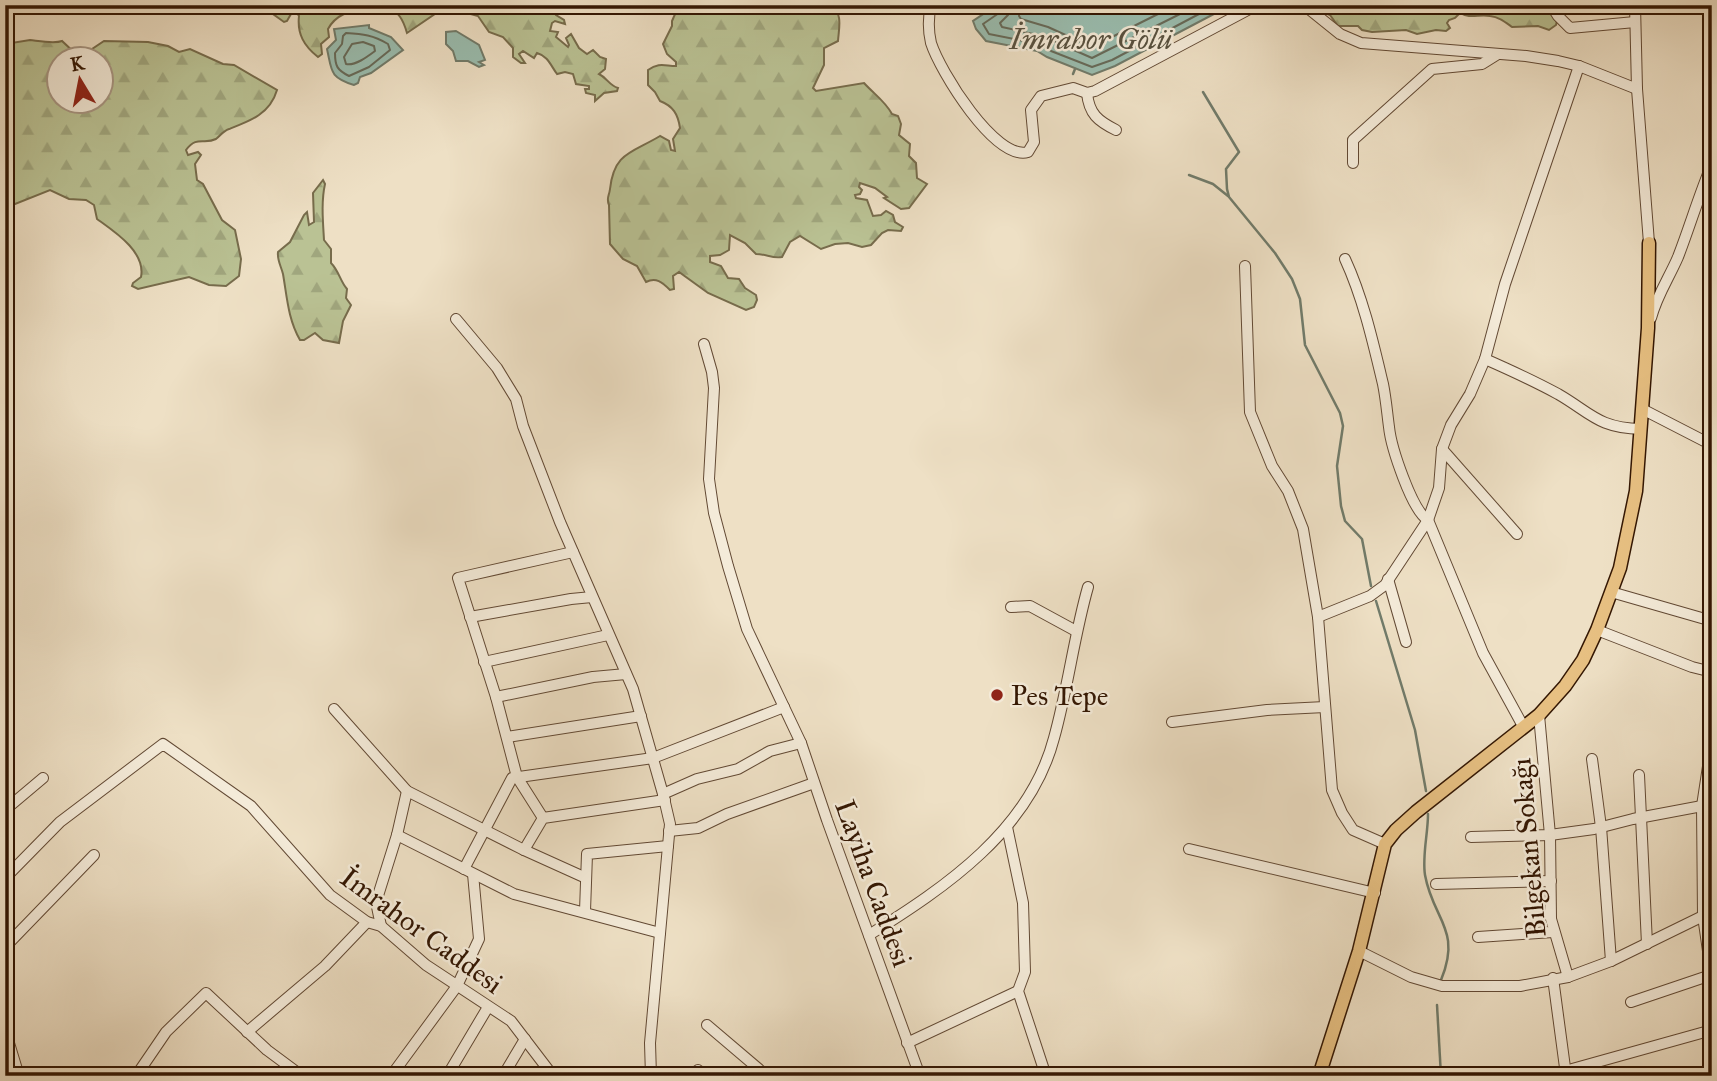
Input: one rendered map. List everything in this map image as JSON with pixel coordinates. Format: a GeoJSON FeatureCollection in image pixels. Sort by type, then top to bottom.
{"type":"FeatureCollection","features":[{"type":"Feature","properties":{"kind":"main road"},"geometry":{"type":"LineString","coordinates":[[1319,1076],[1359,951],[1385,844],[1396,830],[1539,715],[1571,678],[1597,630],[1620,568],[1636,491],[1648,328],[1649,243]]}},
{"type":"Feature","properties":{"kind":"street"},"geometry":{"type":"LineString","coordinates":[[931,5],[928,25],[930,40],[943,69],[990,134],[1012,150],[1024,153],[1032,148],[1034,142],[1031,110],[1041,96],[1073,88],[1087,93],[1104,87],[1257,5]]}},
{"type":"Feature","properties":{"kind":"street"},"geometry":{"type":"LineString","coordinates":[[1304,5],[1340,34],[1362,43],[1526,56],[1579,66],[1637,89]]}},
{"type":"Feature","properties":{"kind":"street"},"geometry":{"type":"LineString","coordinates":[[1551,5],[1570,28],[1635,22]]}},
{"type":"Feature","properties":{"kind":"street"},"geometry":{"type":"LineString","coordinates":[[1635,5],[1637,89],[1649,243]]}},
{"type":"Feature","properties":{"kind":"street"},"geometry":{"type":"LineString","coordinates":[[1353,163],[1353,140],[1432,69],[1482,64],[1499,54]]}},
{"type":"Feature","properties":{"kind":"street"},"geometry":{"type":"LineString","coordinates":[[1318,617],[1370,596],[1385,585],[1429,520],[1439,488],[1441,449],[1451,425],[1471,394],[1485,359],[1505,284],[1579,66]]}},
{"type":"Feature","properties":{"kind":"street"},"geometry":{"type":"LineString","coordinates":[[1087,93],[1088,105],[1093,115],[1116,130]]}},
{"type":"Feature","properties":{"kind":"street"},"geometry":{"type":"LineString","coordinates":[[1648,328],[1656,299],[1678,257],[1712,164]]}},
{"type":"Feature","properties":{"kind":"street"},"geometry":{"type":"LineString","coordinates":[[1345,259],[1366,318],[1387,401],[1391,437],[1414,503],[1422,516],[1429,520],[1483,653],[1523,726]]}},
{"type":"Feature","properties":{"kind":"street"},"geometry":{"type":"LineString","coordinates":[[1245,267],[1250,412],[1272,466],[1288,491],[1303,530],[1318,617],[1332,790],[1353,830],[1385,844]]}},
{"type":"Feature","properties":{"kind":"street"},"geometry":{"type":"LineString","coordinates":[[456,319],[497,368],[513,393],[560,522],[626,674],[664,797],[669,831],[650,1043],[651,1076]]}},
{"type":"Feature","properties":{"kind":"street","name":"Layiha Caddesi"},"geometry":{"type":"LineString","coordinates":[[704,344],[714,388],[709,479],[714,513],[747,629],[801,743],[920,1076]]}},
{"type":"Feature","properties":{"kind":"street"},"geometry":{"type":"LineString","coordinates":[[1485,359],[1566,399],[1591,418],[1621,429],[1641,429]]}},
{"type":"Feature","properties":{"kind":"street"},"geometry":{"type":"LineString","coordinates":[[1642,410],[1712,445]]}},
{"type":"Feature","properties":{"kind":"street"},"geometry":{"type":"LineString","coordinates":[[1441,449],[1517,534]]}},
{"type":"Feature","properties":{"kind":"street"},"geometry":{"type":"LineString","coordinates":[[543,818],[517,777],[496,697],[458,578],[573,552]]}},
{"type":"Feature","properties":{"kind":"street"},"geometry":{"type":"LineString","coordinates":[[1388,579],[1406,642]]}},
{"type":"Feature","properties":{"kind":"street"},"geometry":{"type":"LineString","coordinates":[[869,935],[917,905],[962,871],[1007,827],[1040,778],[1054,739],[1076,631],[1088,587]]}},
{"type":"Feature","properties":{"kind":"street"},"geometry":{"type":"LineString","coordinates":[[1611,592],[1712,621]]}},
{"type":"Feature","properties":{"kind":"street"},"geometry":{"type":"LineString","coordinates":[[470,617],[592,597]]}},
{"type":"Feature","properties":{"kind":"street"},"geometry":{"type":"LineString","coordinates":[[1011,607],[1030,606],[1076,631]]}},
{"type":"Feature","properties":{"kind":"street"},"geometry":{"type":"LineString","coordinates":[[1597,630],[1692,667],[1712,672]]}},
{"type":"Feature","properties":{"kind":"street"},"geometry":{"type":"LineString","coordinates":[[484,662],[608,635]]}},
{"type":"Feature","properties":{"kind":"street"},"geometry":{"type":"LineString","coordinates":[[496,697],[593,677],[626,674]]}},
{"type":"Feature","properties":{"kind":"street"},"geometry":{"type":"LineString","coordinates":[[391,1076],[457,986],[479,939],[469,872],[485,829],[512,778],[653,758],[784,707]]}},
{"type":"Feature","properties":{"kind":"street"},"geometry":{"type":"LineString","coordinates":[[1172,722],[1267,710],[1325,707]]}},
{"type":"Feature","properties":{"kind":"street"},"geometry":{"type":"LineString","coordinates":[[334,709],[407,791],[586,878]]}},
{"type":"Feature","properties":{"kind":"street","name":"Bilgekan Sokağı"},"geometry":{"type":"LineString","coordinates":[[1539,715],[1550,835],[1553,932],[1568,977]]}},
{"type":"Feature","properties":{"kind":"street"},"geometry":{"type":"LineString","coordinates":[[507,737],[641,716]]}},
{"type":"Feature","properties":{"kind":"street"},"geometry":{"type":"LineString","coordinates":[[1631,1002],[1711,972],[1702,806],[1709,779],[1712,740]]}},
{"type":"Feature","properties":{"kind":"street"},"geometry":{"type":"LineString","coordinates":[[524,850],[543,818],[664,797],[697,779],[738,769],[769,751],[801,743]]}},
{"type":"Feature","properties":{"kind":"street","name":"İmrahor Caddesi"},"geometry":{"type":"LineString","coordinates":[[5,878],[60,822],[163,744],[251,806],[330,895],[367,922],[381,926],[426,965],[510,1021],[553,1076]]}},
{"type":"Feature","properties":{"kind":"street"},"geometry":{"type":"LineString","coordinates":[[1592,759],[1601,827],[1611,961]]}},
{"type":"Feature","properties":{"kind":"street"},"geometry":{"type":"LineString","coordinates":[[1639,775],[1647,944]]}},
{"type":"Feature","properties":{"kind":"street"},"geometry":{"type":"LineString","coordinates":[[5,810],[43,778]]}},
{"type":"Feature","properties":{"kind":"street"},"geometry":{"type":"LineString","coordinates":[[669,831],[698,828],[727,814],[814,783]]}},
{"type":"Feature","properties":{"kind":"street"},"geometry":{"type":"LineString","coordinates":[[381,926],[376,902],[397,835],[407,791]]}},
{"type":"Feature","properties":{"kind":"street"},"geometry":{"type":"LineString","coordinates":[[1471,837],[1550,835],[1702,806]]}},
{"type":"Feature","properties":{"kind":"street"},"geometry":{"type":"LineString","coordinates":[[1007,827],[1023,903],[1025,972],[1018,991],[1046,1076]]}},
{"type":"Feature","properties":{"kind":"street"},"geometry":{"type":"LineString","coordinates":[[397,835],[514,894],[660,933]]}},
{"type":"Feature","properties":{"kind":"street"},"geometry":{"type":"LineString","coordinates":[[585,911],[587,854],[668,846]]}},
{"type":"Feature","properties":{"kind":"street"},"geometry":{"type":"LineString","coordinates":[[1189,849],[1375,893]]}},
{"type":"Feature","properties":{"kind":"street"},"geometry":{"type":"LineString","coordinates":[[5,947],[94,855]]}},
{"type":"Feature","properties":{"kind":"street"},"geometry":{"type":"LineString","coordinates":[[1436,884],[1551,881]]}},
{"type":"Feature","properties":{"kind":"street"},"geometry":{"type":"LineString","coordinates":[[1707,923],[1712,908]]}},
{"type":"Feature","properties":{"kind":"street"},"geometry":{"type":"LineString","coordinates":[[247,1032],[325,965],[367,922]]}},
{"type":"Feature","properties":{"kind":"street"},"geometry":{"type":"LineString","coordinates":[[1359,951],[1411,977],[1443,986],[1520,986],[1568,977],[1647,944],[1707,923]]}},
{"type":"Feature","properties":{"kind":"street"},"geometry":{"type":"LineString","coordinates":[[1478,937],[1553,932]]}},
{"type":"Feature","properties":{"kind":"street"},"geometry":{"type":"LineString","coordinates":[[1553,978],[1565,1073],[1712,1030]]}},
{"type":"Feature","properties":{"kind":"street"},"geometry":{"type":"LineString","coordinates":[[907,1043],[1018,991]]}},
{"type":"Feature","properties":{"kind":"street"},"geometry":{"type":"LineString","coordinates":[[136,1076],[166,1032],[206,993],[267,1051],[302,1076]]}},
{"type":"Feature","properties":{"kind":"street"},"geometry":{"type":"LineString","coordinates":[[447,1076],[488,1007]]}},
{"type":"Feature","properties":{"kind":"street"},"geometry":{"type":"LineString","coordinates":[[707,1025],[767,1076]]}},
{"type":"Feature","properties":{"kind":"street"},"geometry":{"type":"LineString","coordinates":[[5,1030],[19,1076]]}},
{"type":"Feature","properties":{"kind":"street"},"geometry":{"type":"LineString","coordinates":[[503,1076],[525,1040]]}},
{"type":"Feature","properties":{"kind":"green space"},"geometry":{"type":"Polygon","coordinates":[[[252,5],[378,5],[344,14],[333,22],[328,29],[329,37],[321,44],[322,54],[318,57],[302,39],[297,13],[291,14],[284,22],[270,12],[252,5]]]}},
{"type":"Feature","properties":{"kind":"green space"},"geometry":{"type":"Polygon","coordinates":[[[387,5],[558,5],[556,15],[564,20],[565,24],[555,21],[550,31],[558,32],[556,37],[568,47],[566,38],[571,34],[579,48],[587,54],[593,50],[606,59],[605,69],[599,74],[618,88],[617,91],[604,93],[595,101],[595,95],[586,93],[585,89],[589,89],[589,86],[576,84],[573,74],[557,74],[541,54],[537,53],[534,58],[523,51],[519,54],[525,63],[521,63],[513,57],[513,48],[503,37],[489,32],[478,16],[456,10],[435,14],[407,33],[400,17],[387,5]]]}},
{"type":"Feature","properties":{"kind":"green space"},"geometry":{"type":"Polygon","coordinates":[[[679,5],[831,5],[835,9],[839,21],[838,41],[824,48],[824,65],[813,88],[816,91],[864,83],[892,114],[898,116],[901,124],[899,135],[910,144],[909,156],[916,163],[917,178],[927,184],[909,208],[901,209],[884,198],[887,197],[875,188],[860,183],[862,190],[855,195],[856,198],[867,200],[873,216],[886,211],[893,215],[895,222],[903,227],[901,231],[888,230],[871,245],[862,247],[848,243],[821,249],[800,236],[790,242],[782,257],[756,254],[745,243],[730,235],[729,250],[710,256],[710,262],[721,266],[728,278],[739,279],[745,288],[756,295],[754,307],[746,310],[708,293],[679,272],[673,276],[674,289],[670,290],[656,280],[646,282],[637,266],[623,259],[610,244],[608,199],[612,177],[620,160],[660,136],[669,141],[671,150],[675,151],[673,139],[680,128],[678,119],[672,108],[660,101],[648,85],[648,70],[659,65],[676,66],[663,44],[679,5]]]}},
{"type":"Feature","properties":{"kind":"green space"},"geometry":{"type":"Polygon","coordinates":[[[1319,5],[1587,5],[1585,10],[1570,11],[1558,17],[1556,25],[1549,30],[1538,26],[1512,27],[1493,17],[1467,16],[1460,13],[1449,20],[1447,23],[1450,28],[1446,31],[1417,34],[1406,30],[1372,32],[1362,30],[1358,26],[1338,26],[1330,15],[1321,11],[1319,5]]]}},
{"type":"Feature","properties":{"kind":"green space"},"geometry":{"type":"Polygon","coordinates":[[[30,40],[62,41],[67,46],[46,46],[46,116],[116,116],[116,46],[96,46],[104,41],[148,42],[168,46],[179,52],[190,49],[223,64],[234,65],[277,90],[270,105],[258,115],[227,130],[212,141],[194,143],[186,150],[188,155],[198,152],[201,155],[195,164],[197,180],[203,184],[222,220],[235,230],[241,259],[239,276],[226,286],[209,285],[189,277],[138,289],[132,286],[141,277],[139,259],[120,236],[97,219],[94,205],[86,200],[69,199],[50,190],[5,208],[5,44],[30,40]]]}},
{"type":"Feature","properties":{"kind":"green space"},"geometry":{"type":"Polygon","coordinates":[[[323,180],[324,240],[331,249],[331,263],[347,289],[346,298],[351,305],[343,321],[339,343],[323,340],[315,333],[300,340],[290,316],[278,258],[278,252],[290,242],[307,212],[309,225],[314,222],[313,193],[323,180]]]}},
{"type":"Feature","properties":{"kind":"water","name":"İmrahor Gölü"},"geometry":{"type":"Polygon","coordinates":[[[1001,5],[1231,5],[1115,66],[1092,75],[1037,51],[986,41],[973,21],[1001,5]]]}},
{"type":"Feature","properties":{"kind":"water"},"geometry":{"type":"Polygon","coordinates":[[[369,25],[369,28],[391,37],[403,50],[371,73],[360,77],[354,85],[340,79],[333,72],[327,49],[336,40],[334,29],[369,25]]]}},
{"type":"Feature","properties":{"kind":"water"},"geometry":{"type":"Polygon","coordinates":[[[456,31],[479,45],[485,60],[479,62],[484,65],[479,67],[468,61],[456,61],[453,51],[446,44],[446,32],[456,31]]]}},
{"type":"Feature","properties":{"kind":"waterway"},"geometry":{"type":"LineString","coordinates":[[1073,74],[1075,69]]}},
{"type":"Feature","properties":{"kind":"waterway"},"geometry":{"type":"LineString","coordinates":[[1203,92],[1239,152],[1226,169],[1229,197],[1275,253],[1292,279],[1300,299],[1305,345],[1340,413],[1343,426],[1337,466],[1341,506],[1345,521],[1362,539],[1371,586]]}},
{"type":"Feature","properties":{"kind":"waterway"},"geometry":{"type":"LineString","coordinates":[[1189,175],[1213,184],[1228,196]]}},
{"type":"Feature","properties":{"kind":"waterway"},"geometry":{"type":"LineString","coordinates":[[1376,601],[1415,730],[1426,791]]}},
{"type":"Feature","properties":{"kind":"waterway"},"geometry":{"type":"LineString","coordinates":[[1428,814],[1425,875],[1444,925],[1448,948],[1447,963],[1441,980]]}},
{"type":"Feature","properties":{"kind":"waterway"},"geometry":{"type":"LineString","coordinates":[[1437,1005],[1441,1076]]}},
{"type":"Feature","properties":{"kind":"place","name":"Pes Tepe"},"geometry":{"type":"Point","coordinates":[997,695]}}]}
